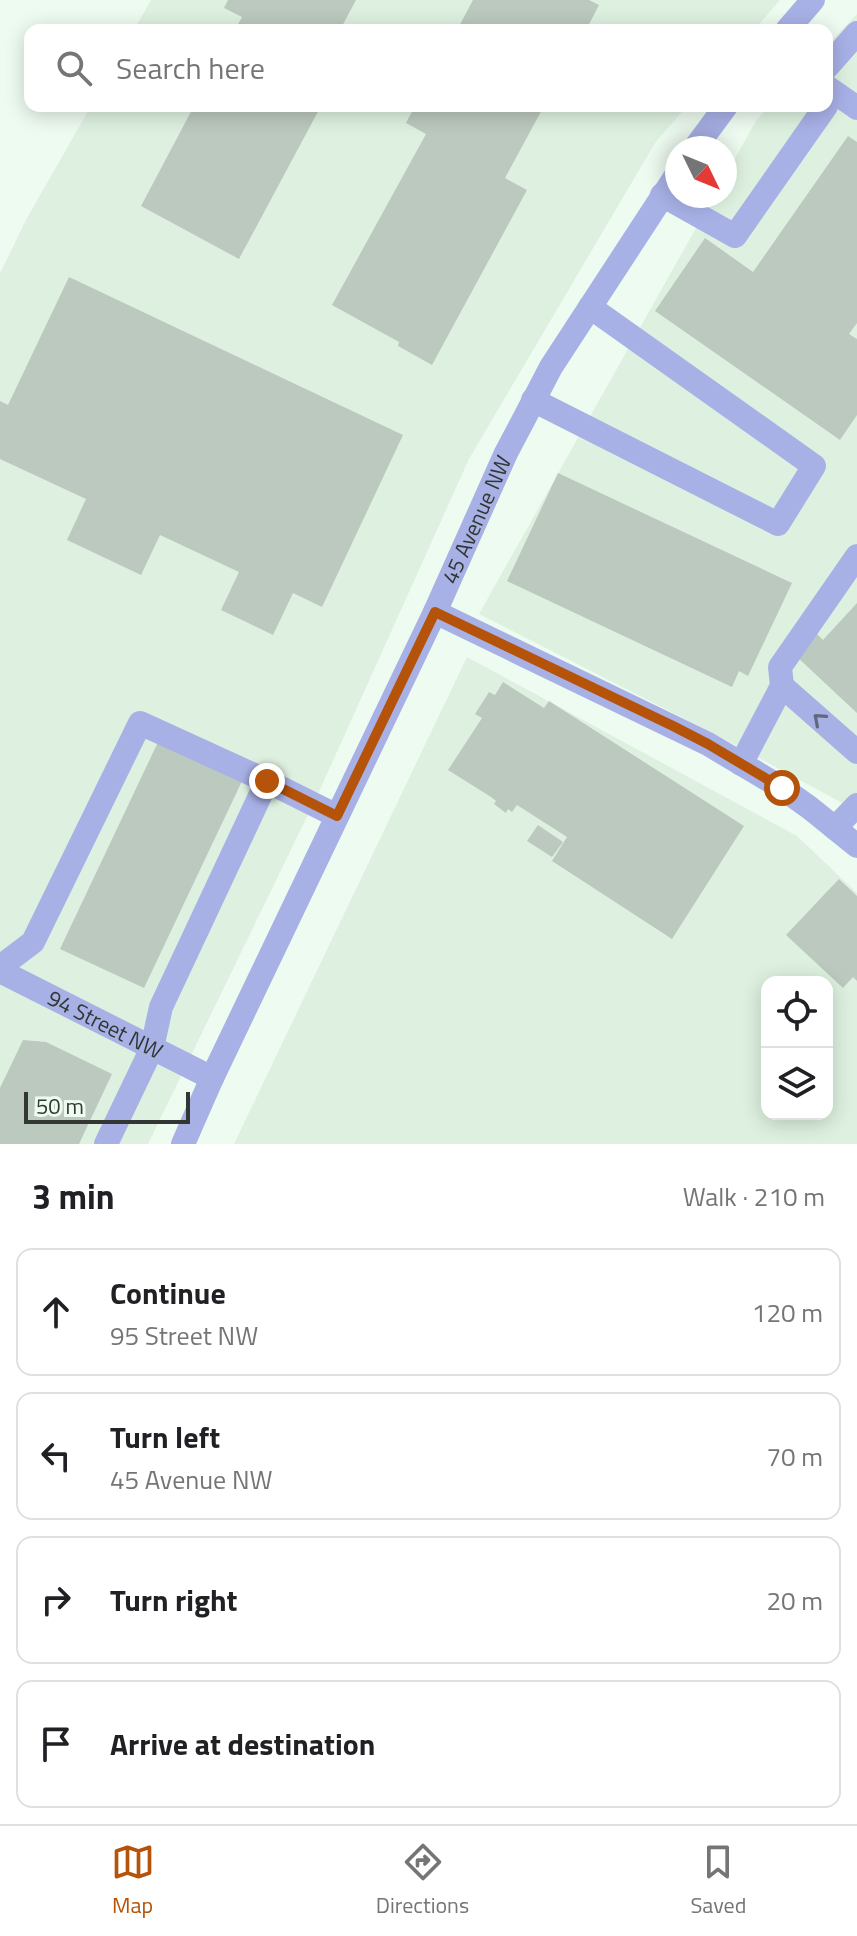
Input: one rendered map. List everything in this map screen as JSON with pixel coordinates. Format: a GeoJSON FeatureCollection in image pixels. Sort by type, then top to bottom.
{"type":"FeatureCollection","features":[{"type":"Feature","properties":{"kind":"street"},"geometry":{"type":"LineString","coordinates":[[792,24],[813,0]]}},
{"type":"Feature","properties":{"kind":"street"},"geometry":{"type":"LineString","coordinates":[[833,60],[857,33]]}},
{"type":"Feature","properties":{"kind":"street"},"geometry":{"type":"LineString","coordinates":[[833,99],[857,108]]}},
{"type":"Feature","properties":{"kind":"street"},"geometry":{"type":"LineString","coordinates":[[704,136],[722,112]]}},
{"type":"Feature","properties":{"kind":"street"},"geometry":{"type":"LineString","coordinates":[[662,195],[735,236],[819,112]]}},
{"type":"Feature","properties":{"kind":"street","name":"45 Avenue NW"},"geometry":{"type":"LineString","coordinates":[[183,1144],[435,612],[506,453],[551,367],[665,191]]}},
{"type":"Feature","properties":{"kind":"street"},"geometry":{"type":"LineString","coordinates":[[533,400],[778,524],[814,466],[590,307]]}},
{"type":"Feature","properties":{"kind":"street"},"geometry":{"type":"LineString","coordinates":[[741,764],[782,686],[780,667],[857,556]]}},
{"type":"Feature","properties":{"kind":"street"},"geometry":{"type":"LineString","coordinates":[[435,612],[673,726],[782,788],[857,846]]}},
{"type":"Feature","properties":{"kind":"street"},"geometry":{"type":"LineString","coordinates":[[782,686],[857,752]]}},
{"type":"Feature","properties":{"kind":"street"},"geometry":{"type":"LineString","coordinates":[[0,969],[33,942],[140,723],[337,816]]}},
{"type":"Feature","properties":{"kind":"street"},"geometry":{"type":"LineString","coordinates":[[106,1144],[152,1048],[161,1007],[267,781]]}},
{"type":"Feature","properties":{"kind":"street"},"geometry":{"type":"LineString","coordinates":[[835,828],[857,805]]}},
{"type":"Feature","properties":{"kind":"street","name":"94 Street NW"},"geometry":{"type":"LineString","coordinates":[[0,969],[212,1078]]}},
{"type":"Feature","properties":{"kind":"shaded area"},"geometry":{"type":"Polygon","coordinates":[[[151,0],[780,0],[759,24],[137,24],[151,0]]]}},
{"type":"Feature","properties":{"kind":"shaded area"},"geometry":{"type":"Polygon","coordinates":[[[857,14],[857,811],[479,614],[707,208],[737,208],[737,155],[757,119],[764,112],[833,112],[833,39],[857,14]]]}},
{"type":"Feature","properties":{"kind":"shaded area"},"geometry":{"type":"Polygon","coordinates":[[[88,112],[682,112],[655,143],[469,459],[318,794],[148,1144],[0,1144],[0,273],[27,218],[88,112]]]}},
{"type":"Feature","properties":{"kind":"shaded area"},"geometry":{"type":"Polygon","coordinates":[[[467,657],[797,836],[857,893],[857,1144],[234,1144],[467,657]]]}},
{"type":"Feature","properties":{"kind":"building"},"geometry":{"type":"Polygon","coordinates":[[[228,0],[356,0],[343,24],[238,24],[242,17],[224,8],[228,0]]]}},
{"type":"Feature","properties":{"kind":"building"},"geometry":{"type":"Polygon","coordinates":[[[473,0],[589,0],[599,5],[589,24],[460,24],[473,0]]]}},
{"type":"Feature","properties":{"kind":"building"},"geometry":{"type":"Polygon","coordinates":[[[191,112],[318,112],[239,259],[141,206],[191,112]]]}},
{"type":"Feature","properties":{"kind":"building"},"geometry":{"type":"Polygon","coordinates":[[[412,112],[541,112],[505,178],[527,190],[432,365],[398,346],[399,342],[332,305],[426,134],[406,123],[412,112]]]}},
{"type":"Feature","properties":{"kind":"building"},"geometry":{"type":"Polygon","coordinates":[[[848,136],[857,142],[857,323],[849,334],[857,339],[857,415],[840,440],[655,311],[705,238],[753,272],[848,136]]]}},
{"type":"Feature","properties":{"kind":"building"},"geometry":{"type":"Polygon","coordinates":[[[69,277],[403,435],[322,607],[293,593],[273,635],[221,610],[239,572],[160,535],[141,575],[67,540],[86,499],[0,459],[0,401],[8,405],[69,277]]]}},
{"type":"Feature","properties":{"kind":"building"},"geometry":{"type":"Polygon","coordinates":[[[558,473],[792,583],[748,676],[739,671],[732,687],[507,581],[558,473]]]}},
{"type":"Feature","properties":{"kind":"building"},"geometry":{"type":"Polygon","coordinates":[[[857,603],[857,713],[796,656],[817,634],[823,640],[857,603]]]}},
{"type":"Feature","properties":{"kind":"building"},"geometry":{"type":"Polygon","coordinates":[[[503,682],[544,708],[549,701],[744,826],[672,939],[552,861],[567,837],[517,805],[512,812],[508,809],[506,813],[494,804],[496,801],[491,797],[448,770],[482,718],[475,714],[489,692],[495,695],[503,682]]]}},
{"type":"Feature","properties":{"kind":"building"},"geometry":{"type":"Polygon","coordinates":[[[159,740],[243,779],[144,988],[60,949],[159,740]]]}},
{"type":"Feature","properties":{"kind":"building"},"geometry":{"type":"Polygon","coordinates":[[[538,825],[563,842],[552,857],[527,841],[538,825]]]}},
{"type":"Feature","properties":{"kind":"building"},"geometry":{"type":"Polygon","coordinates":[[[839,879],[857,896],[857,981],[853,977],[843,988],[786,935],[839,879]]]}},
{"type":"Feature","properties":{"kind":"building"},"geometry":{"type":"Polygon","coordinates":[[[23,1040],[46,1042],[112,1074],[79,1144],[0,1144],[0,1088],[23,1040]]]}},
{"type":"Feature","properties":{"kind":"route"},"geometry":{"type":"LineString","coordinates":[[267,781],[337,816],[435,612],[673,726],[782,788]]}}]}
